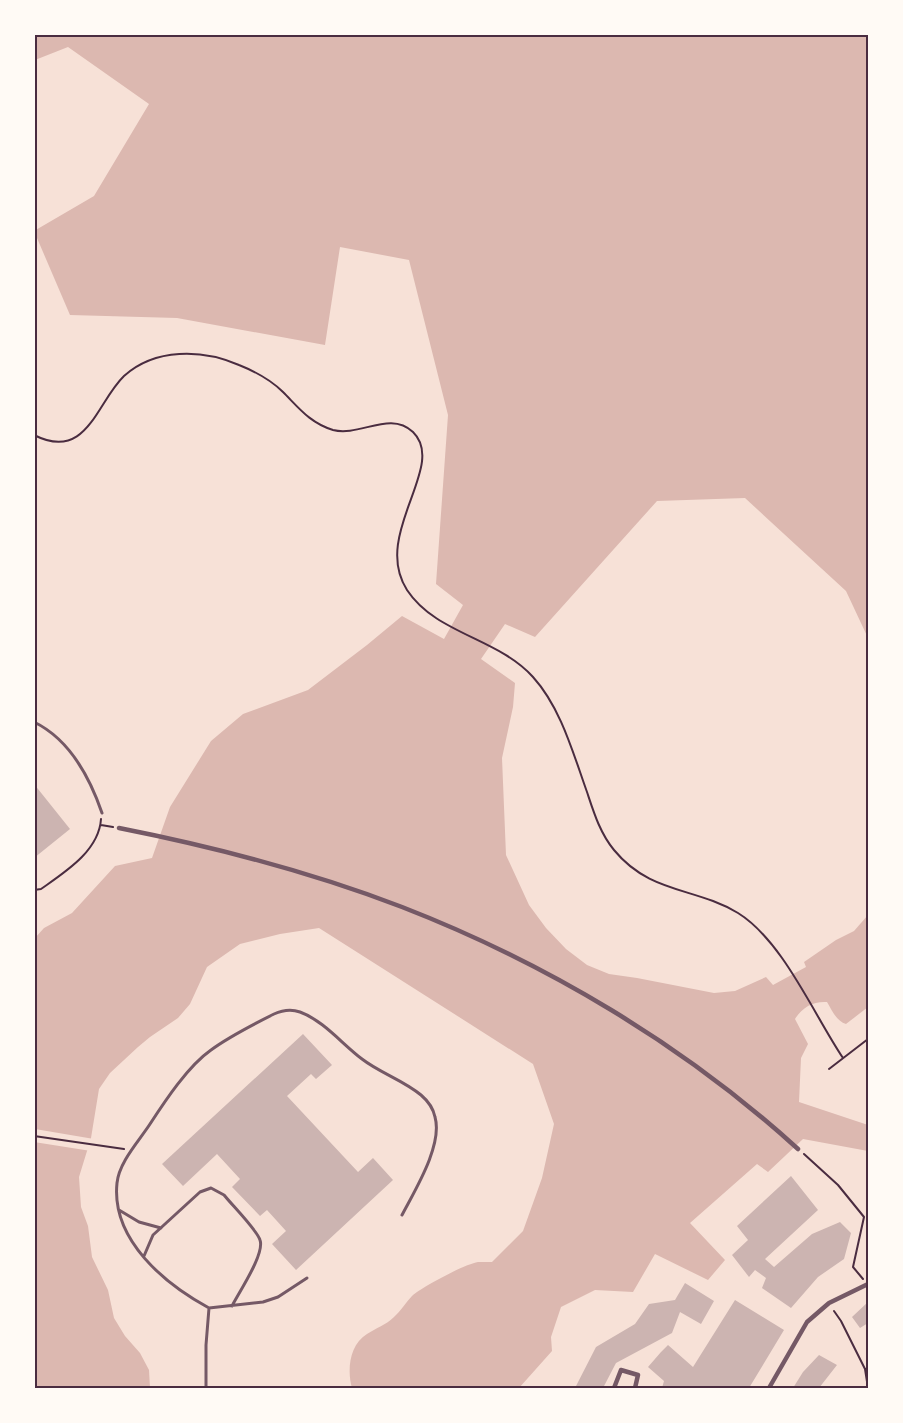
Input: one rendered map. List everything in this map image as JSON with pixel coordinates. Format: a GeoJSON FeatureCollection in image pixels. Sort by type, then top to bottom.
{"type":"FeatureCollection","features":[{"type":"Feature","properties":{"kind":"street"},"geometry":{"type":"LineString","coordinates":[[119,828],[250,858],[402,907],[467,935],[542,971],[680,1055],[762,1116],[798,1149]]}},
{"type":"Feature","properties":{"kind":"street"},"geometry":{"type":"LineString","coordinates":[[769,1389],[807,1322],[829,1303],[867,1284]]}},
{"type":"Feature","properties":{"kind":"street"},"geometry":{"type":"LineString","coordinates":[[614,1389],[621,1370],[638,1375],[635,1389]]}},
{"type":"Feature","properties":{"kind":"lane"},"geometry":{"type":"LineString","coordinates":[[34,722],[49,729],[70,752],[94,790],[102,813]]}},
{"type":"Feature","properties":{"kind":"lane"},"geometry":{"type":"LineString","coordinates":[[307,1278],[278,1297],[263,1302],[209,1308],[170,1284],[126,1234],[119,1210],[117,1183],[124,1162],[172,1090],[209,1051],[251,1025],[285,1010],[300,1012],[319,1023],[363,1060],[410,1088],[431,1105],[436,1120],[434,1143],[424,1172],[402,1215]]}},
{"type":"Feature","properties":{"kind":"lane"},"geometry":{"type":"LineString","coordinates":[[144,1256],[153,1235],[200,1192],[212,1188],[224,1195],[257,1235],[261,1245],[256,1260],[232,1306]]}},
{"type":"Feature","properties":{"kind":"lane"},"geometry":{"type":"LineString","coordinates":[[119,1210],[139,1222],[161,1228]]}},
{"type":"Feature","properties":{"kind":"lane"},"geometry":{"type":"LineString","coordinates":[[206,1389],[209,1308]]}},
{"type":"Feature","properties":{"kind":"path"},"geometry":{"type":"LineString","coordinates":[[34,435],[51,441],[64,441],[79,436],[93,423],[114,388],[124,377],[153,357],[177,354],[194,354],[237,364],[262,376],[281,389],[313,421],[334,430],[357,430],[388,422],[402,424],[411,429],[420,439],[424,456],[422,468],[401,525],[397,548],[401,578],[417,602],[441,621],[491,646],[531,675],[554,708],[601,830],[624,861],[640,874],[660,884],[704,898],[740,914],[770,943],[801,988],[843,1058]]}},
{"type":"Feature","properties":{"kind":"path"},"geometry":{"type":"LineString","coordinates":[[34,890],[41,889],[87,852],[98,836],[102,813]]}},
{"type":"Feature","properties":{"kind":"path"},"geometry":{"type":"LineString","coordinates":[[829,1068],[868,1039]]}},
{"type":"Feature","properties":{"kind":"path"},"geometry":{"type":"LineString","coordinates":[[34,1136],[113,1148]]}},
{"type":"Feature","properties":{"kind":"path"},"geometry":{"type":"LineString","coordinates":[[798,1149],[838,1185],[864,1217],[853,1266],[867,1284]]}},
{"type":"Feature","properties":{"kind":"path"},"geometry":{"type":"LineString","coordinates":[[829,1303],[842,1321],[867,1369],[868,1389]]}},
{"type":"Feature","properties":{"kind":"shaded area"},"geometry":{"type":"Polygon","coordinates":[[[35,35],[868,35],[868,638],[846,591],[745,498],[657,501],[535,637],[505,624],[481,659],[515,683],[513,707],[502,758],[506,855],[529,905],[566,949],[587,965],[609,974],[714,993],[735,991],[766,977],[773,985],[806,967],[804,962],[836,940],[854,931],[868,915],[868,1007],[846,1024],[837,1018],[827,1002],[809,1006],[795,1019],[808,1044],[801,1058],[799,1102],[868,1125],[868,1151],[803,1139],[768,1172],[757,1164],[690,1223],[725,1260],[708,1280],[655,1254],[633,1292],[595,1290],[561,1307],[551,1337],[552,1351],[519,1388],[352,1388],[351,1359],[361,1339],[391,1320],[412,1296],[425,1287],[472,1264],[492,1262],[523,1231],[542,1178],[554,1124],[533,1064],[319,928],[280,934],[240,944],[207,967],[190,1004],[178,1018],[138,1047],[110,1073],[99,1089],[91,1138],[79,1177],[81,1207],[88,1226],[92,1257],[108,1290],[114,1318],[125,1336],[140,1353],[149,1370],[150,1388],[35,1388],[35,938],[44,928],[72,913],[115,866],[152,858],[170,807],[211,741],[243,714],[308,690],[402,616],[444,639],[463,605],[436,584],[448,415],[409,260],[340,247],[325,345],[177,318],[70,315],[34,231],[94,196],[149,104],[68,47],[35,60],[35,35]]]}},
{"type":"Feature","properties":{"kind":"pier"},"geometry":{"type":"Polygon","coordinates":[[[35,1129],[94,1139],[91,1151],[34,1142],[35,1129]]]}},
{"type":"Feature","properties":{"kind":"building"},"geometry":{"type":"Polygon","coordinates":[[[34,784],[70,829],[34,858],[34,784]]]}},
{"type":"Feature","properties":{"kind":"building"},"geometry":{"type":"Polygon","coordinates":[[[303,1034],[332,1065],[316,1079],[311,1074],[287,1096],[358,1172],[373,1158],[393,1180],[296,1270],[272,1244],[286,1231],[267,1210],[260,1216],[232,1187],[240,1179],[217,1154],[183,1186],[162,1164],[303,1034]]]}},
{"type":"Feature","properties":{"kind":"building"},"geometry":{"type":"Polygon","coordinates":[[[791,1176],[818,1210],[765,1259],[774,1267],[812,1234],[840,1222],[851,1233],[844,1259],[818,1277],[791,1308],[762,1288],[766,1278],[755,1270],[749,1277],[732,1255],[748,1240],[737,1226],[791,1176]]]}},
{"type":"Feature","properties":{"kind":"building"},"geometry":{"type":"Polygon","coordinates":[[[685,1283],[714,1301],[701,1324],[680,1312],[672,1333],[616,1363],[603,1388],[575,1388],[596,1347],[635,1324],[649,1304],[675,1300],[685,1283]]]}},
{"type":"Feature","properties":{"kind":"building"},"geometry":{"type":"Polygon","coordinates":[[[735,1300],[784,1330],[749,1388],[662,1388],[664,1381],[648,1367],[668,1345],[693,1367],[735,1300]]]}},
{"type":"Feature","properties":{"kind":"building"},"geometry":{"type":"Polygon","coordinates":[[[868,1302],[868,1323],[860,1328],[852,1317],[868,1302]]]}},
{"type":"Feature","properties":{"kind":"building"},"geometry":{"type":"Polygon","coordinates":[[[819,1355],[837,1365],[819,1388],[793,1388],[803,1372],[819,1355]]]}}]}
